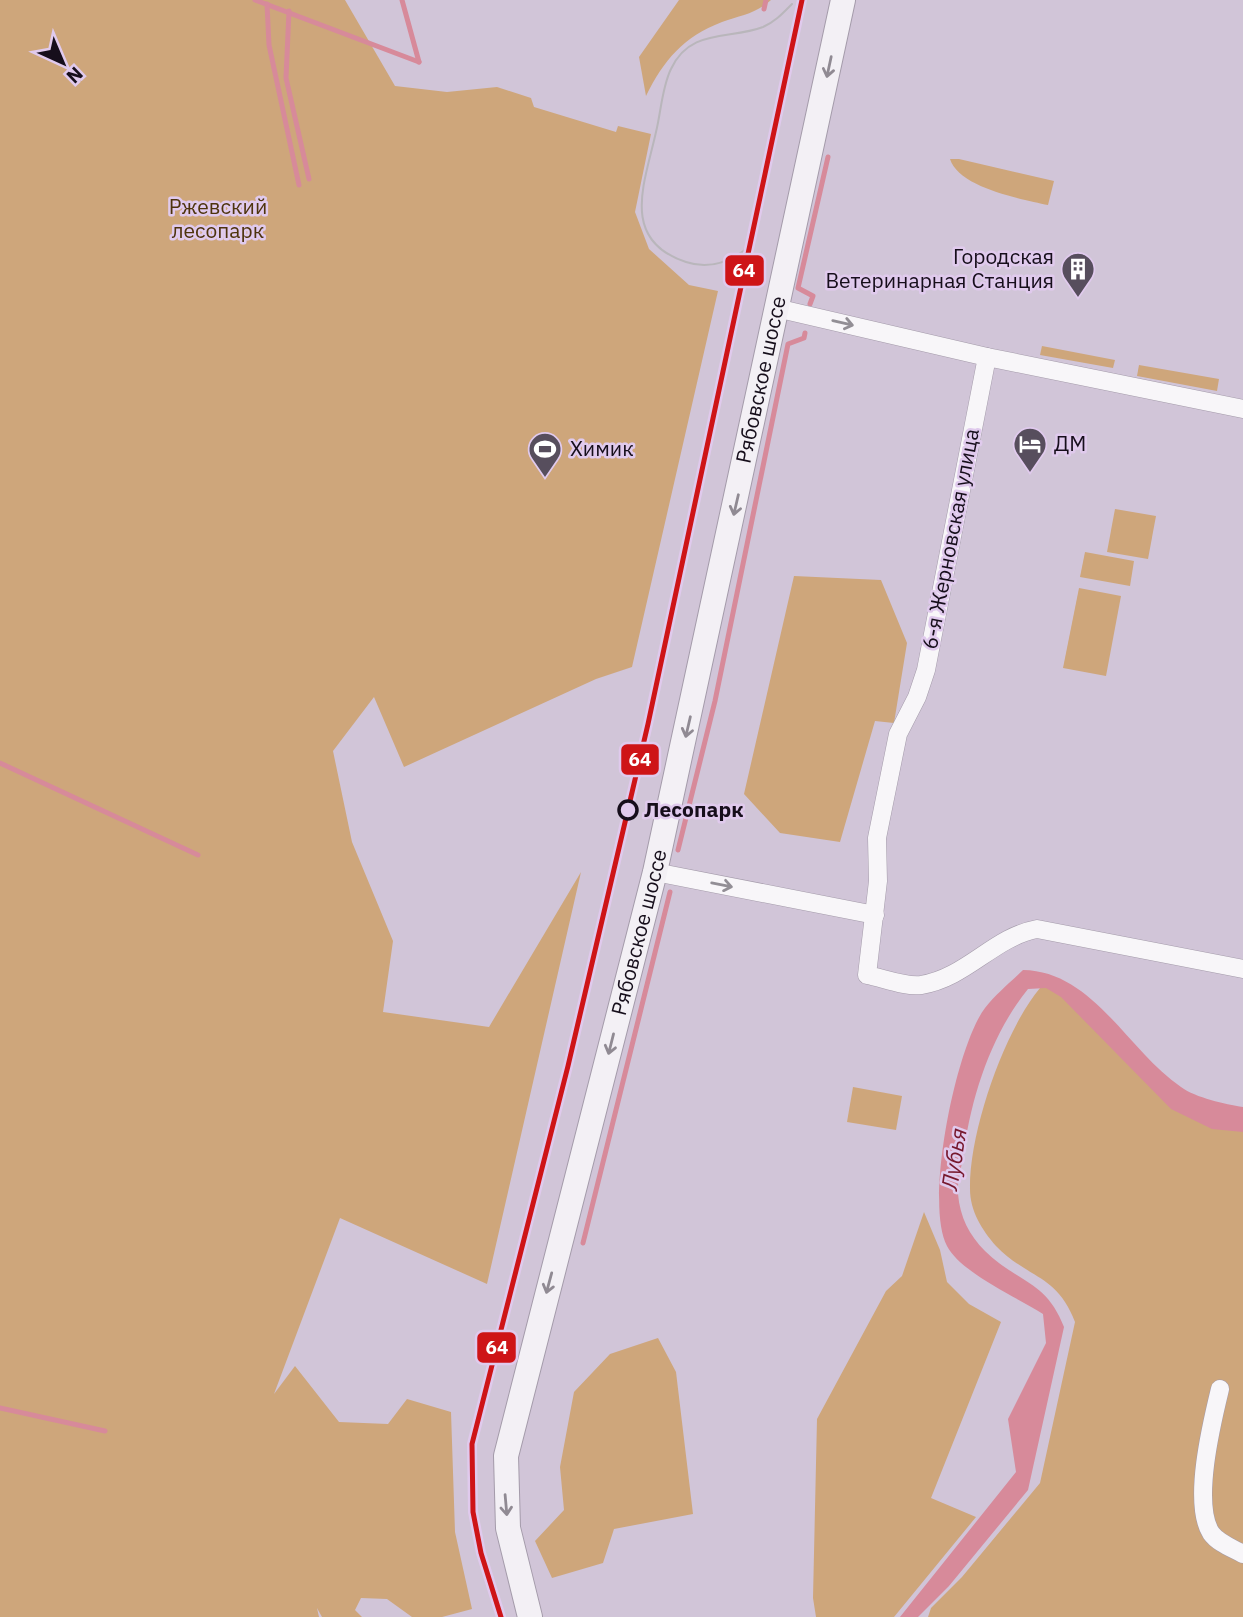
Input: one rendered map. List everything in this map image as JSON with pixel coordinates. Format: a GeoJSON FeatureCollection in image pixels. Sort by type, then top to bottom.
{"type":"FeatureCollection","features":[{"type":"Feature","properties":{"kind":"main road","name":"Рябовское шоссе"},"geometry":{"type":"LineString","coordinates":[[530,1617],[508,1528],[506,1456],[655,872],[843,0]]}},
{"type":"Feature","properties":{"kind":"street"},"geometry":{"type":"LineString","coordinates":[[776,308],[987,357],[1243,409]]}},
{"type":"Feature","properties":{"kind":"street","name":"6-я Жерновская улица"},"geometry":{"type":"LineString","coordinates":[[987,357],[926,670],[917,697],[898,734],[877,838],[876,915],[867,975],[918,985],[950,976],[1018,933],[1037,929],[1243,969]]}},
{"type":"Feature","properties":{"kind":"street"},"geometry":{"type":"LineString","coordinates":[[655,872],[876,915]]}},
{"type":"Feature","properties":{"kind":"street"},"geometry":{"type":"LineString","coordinates":[[1220,1389],[1202,1481],[1207,1520],[1211,1532],[1220,1542],[1243,1554]]}},
{"type":"Feature","properties":{"kind":"green space","name":"Ржевский лесопарк"},"geometry":{"type":"Polygon","coordinates":[[[0,0],[345,0],[395,86],[447,92],[497,87],[531,98],[534,107],[616,132],[618,126],[651,134],[635,212],[649,249],[689,285],[718,291],[632,667],[596,679],[404,767],[374,697],[333,751],[352,842],[393,941],[383,1012],[489,1027],[581,872],[487,1284],[340,1218],[274,1394],[295,1366],[339,1422],[388,1424],[407,1399],[451,1412],[455,1532],[472,1609],[442,1617],[412,1617],[387,1599],[361,1598],[355,1610],[362,1617],[322,1617],[317,1608],[319,1617],[0,1617],[0,0]]]}},
{"type":"Feature","properties":{"kind":"green space"},"geometry":{"type":"Polygon","coordinates":[[[679,0],[771,0],[753,11],[696,35],[676,51],[660,71],[646,96],[639,57],[679,0]]]}},
{"type":"Feature","properties":{"kind":"green space"},"geometry":{"type":"Polygon","coordinates":[[[950,159],[1054,181],[1048,205],[978,185],[965,178],[950,159]]]}},
{"type":"Feature","properties":{"kind":"green space"},"geometry":{"type":"Polygon","coordinates":[[[1042,346],[1115,360],[1113,368],[1040,355],[1042,346]]]}},
{"type":"Feature","properties":{"kind":"green space"},"geometry":{"type":"Polygon","coordinates":[[[1139,365],[1219,379],[1217,391],[1137,376],[1139,365]]]}},
{"type":"Feature","properties":{"kind":"green space"},"geometry":{"type":"Polygon","coordinates":[[[1115,509],[1156,516],[1148,559],[1107,552],[1115,509]]]}},
{"type":"Feature","properties":{"kind":"green space"},"geometry":{"type":"Polygon","coordinates":[[[1085,552],[1134,561],[1130,586],[1080,577],[1085,552]]]}},
{"type":"Feature","properties":{"kind":"green space"},"geometry":{"type":"Polygon","coordinates":[[[794,576],[881,580],[907,643],[894,723],[875,721],[840,842],[780,833],[744,794],[794,576]]]}},
{"type":"Feature","properties":{"kind":"green space"},"geometry":{"type":"Polygon","coordinates":[[[1079,588],[1121,596],[1106,676],[1063,668],[1079,588]]]}},
{"type":"Feature","properties":{"kind":"green space"},"geometry":{"type":"Polygon","coordinates":[[[1057,987],[1151,1074],[1243,1129],[1243,1617],[928,1617],[931,1608],[962,1577],[1040,1483],[1075,1322],[1068,1306],[1051,1286],[1008,1257],[991,1240],[975,1212],[970,1189],[975,1140],[1002,1055],[1040,988],[1057,987]]]}},
{"type":"Feature","properties":{"kind":"green space"},"geometry":{"type":"Polygon","coordinates":[[[853,1087],[902,1096],[896,1130],[847,1122],[853,1087]]]}},
{"type":"Feature","properties":{"kind":"green space"},"geometry":{"type":"Polygon","coordinates":[[[924,1212],[940,1250],[947,1282],[969,1304],[1001,1322],[931,1498],[976,1517],[894,1617],[816,1617],[813,1598],[817,1419],[886,1291],[902,1276],[924,1212]]]}},
{"type":"Feature","properties":{"kind":"green space"},"geometry":{"type":"Polygon","coordinates":[[[658,1338],[676,1372],[693,1514],[614,1529],[603,1563],[552,1578],[535,1541],[564,1510],[560,1467],[574,1392],[610,1354],[658,1338]]]}},
{"type":"Feature","properties":{"kind":"water","name":"Лубья"},"geometry":{"type":"Polygon","coordinates":[[[1023,970],[1048,974],[1070,984],[1090,998],[1162,1072],[1187,1091],[1243,1107],[1243,1132],[1212,1129],[1171,1109],[1061,997],[1046,988],[1028,989],[1015,1007],[993,1047],[977,1090],[959,1176],[959,1202],[966,1225],[979,1245],[997,1262],[1040,1291],[1057,1312],[1064,1327],[1028,1490],[949,1586],[918,1617],[900,1617],[1016,1472],[1008,1419],[1046,1343],[1043,1314],[976,1275],[954,1256],[947,1246],[941,1225],[939,1196],[946,1125],[954,1089],[974,1027],[985,1008],[1023,970]]]}},
{"type":"Feature","properties":{"kind":"waterway"},"geometry":{"type":"LineString","coordinates":[[255,0],[419,62]]}},
{"type":"Feature","properties":{"kind":"waterway"},"geometry":{"type":"LineString","coordinates":[[402,0],[419,62]]}},
{"type":"Feature","properties":{"kind":"waterway"},"geometry":{"type":"LineString","coordinates":[[764,9],[766,0]]}},
{"type":"Feature","properties":{"kind":"waterway"},"geometry":{"type":"LineString","coordinates":[[267,4],[269,45],[299,185]]}},
{"type":"Feature","properties":{"kind":"waterway"},"geometry":{"type":"LineString","coordinates":[[289,11],[286,78],[309,179]]}},
{"type":"Feature","properties":{"kind":"waterway"},"geometry":{"type":"LineString","coordinates":[[810,304],[813,296],[798,288],[828,157]]}},
{"type":"Feature","properties":{"kind":"waterway"},"geometry":{"type":"LineString","coordinates":[[678,850],[715,701],[788,344],[804,338],[805,333]]}},
{"type":"Feature","properties":{"kind":"waterway"},"geometry":{"type":"LineString","coordinates":[[0,763],[198,855]]}},
{"type":"Feature","properties":{"kind":"waterway"},"geometry":{"type":"LineString","coordinates":[[583,1243],[670,892]]}},
{"type":"Feature","properties":{"kind":"waterway"},"geometry":{"type":"LineString","coordinates":[[0,1408],[105,1431]]}},
{"type":"Feature","properties":{"kind":"tram line"},"geometry":{"type":"LineString","coordinates":[[750,246],[728,260],[704,265],[686,262],[665,252],[652,239],[644,224],[643,189],[666,84],[679,56],[699,41],[763,27],[792,4]]}},
{"type":"Feature","properties":{"kind":"transit line","name":"64"},"geometry":{"type":"LineString","coordinates":[[501,1617],[481,1553],[473,1512],[472,1444],[568,1066],[648,724],[802,0]]}},
{"type":"Feature","properties":{"kind":"place","name":"Городская Ветеринарная Станция"},"geometry":{"type":"Point","coordinates":[1078,299]}},
{"type":"Feature","properties":{"kind":"place","name":"ДМ"},"geometry":{"type":"Point","coordinates":[1030,474]}},
{"type":"Feature","properties":{"kind":"place","name":"Химик"},"geometry":{"type":"Point","coordinates":[545,479]}},
{"type":"Feature","properties":{"kind":"place","name":"Лесопарк"},"geometry":{"type":"Point","coordinates":[628,810]}}]}
